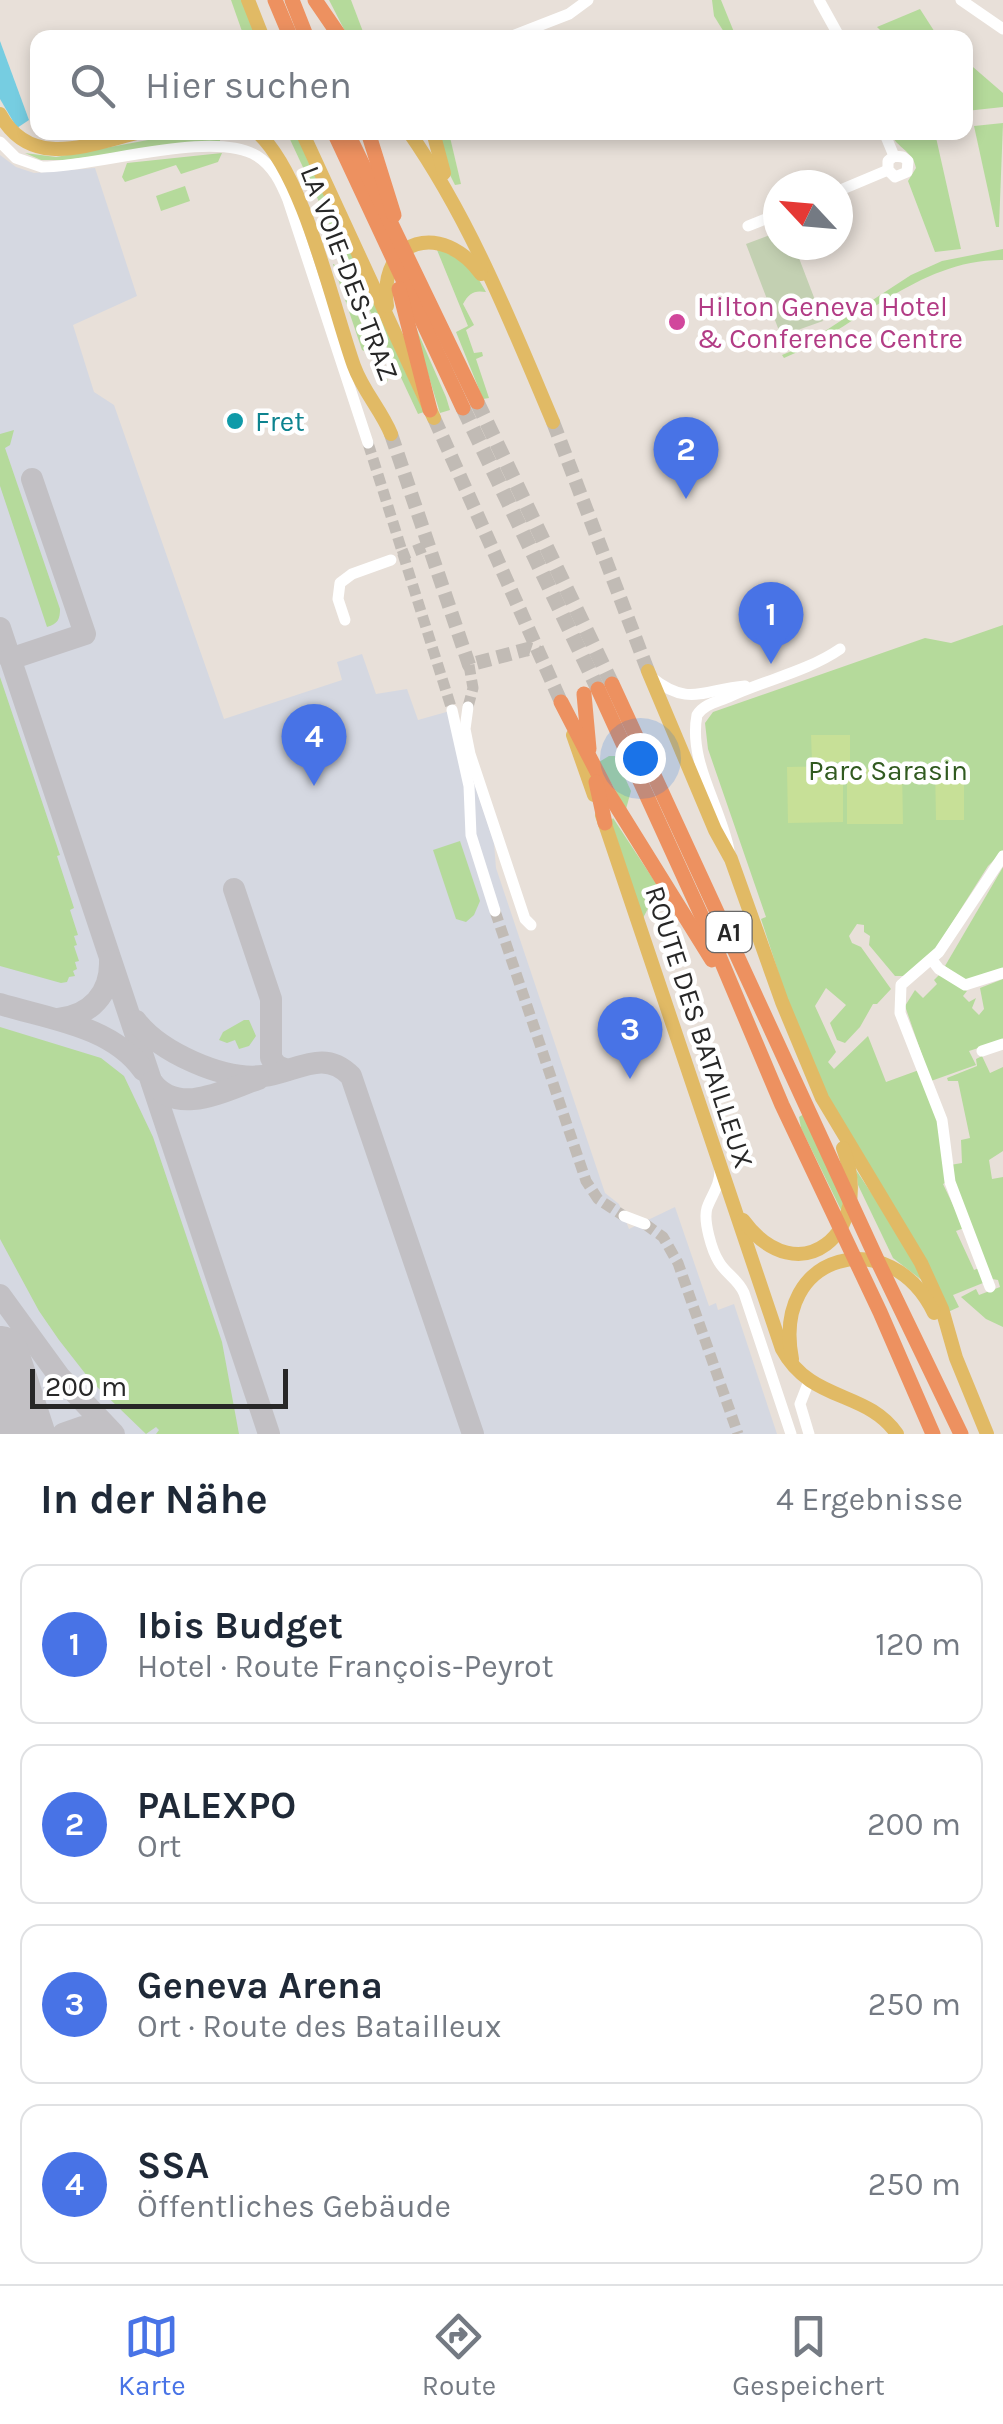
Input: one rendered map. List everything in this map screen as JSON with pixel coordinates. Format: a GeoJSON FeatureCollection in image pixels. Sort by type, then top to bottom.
{"type":"FeatureCollection","features":[{"type":"Feature","properties":{"kind":"highway"},"geometry":{"type":"LineString","coordinates":[[275,0],[288,30]]}},
{"type":"Feature","properties":{"kind":"highway"},"geometry":{"type":"LineString","coordinates":[[292,0],[305,30]]}},
{"type":"Feature","properties":{"kind":"highway"},"geometry":{"type":"LineString","coordinates":[[313,0],[325,30]]}},
{"type":"Feature","properties":{"kind":"highway"},"geometry":{"type":"LineString","coordinates":[[313,0],[335,30]]}},
{"type":"Feature","properties":{"kind":"highway"},"geometry":{"type":"LineString","coordinates":[[338,140],[380,233],[470,405],[403,248],[351,140]]}},
{"type":"Feature","properties":{"kind":"highway"},"geometry":{"type":"LineString","coordinates":[[370,140],[403,248]]}},
{"type":"Feature","properties":{"kind":"highway"},"geometry":{"type":"LineString","coordinates":[[380,233],[432,414]]}},
{"type":"Feature","properties":{"kind":"highway"},"geometry":{"type":"LineString","coordinates":[[598,689],[590,762],[605,823]]}},
{"type":"Feature","properties":{"kind":"highway","name":"A1"},"geometry":{"type":"LineString","coordinates":[[598,689],[710,932],[748,1030],[933,1434]]}},
{"type":"Feature","properties":{"kind":"highway","name":"A1"},"geometry":{"type":"LineString","coordinates":[[598,689],[924,1359],[952,1434]]}},
{"type":"Feature","properties":{"kind":"highway"},"geometry":{"type":"LineString","coordinates":[[561,702],[590,762],[695,930],[748,1030]]}},
{"type":"Feature","properties":{"kind":"highway"},"geometry":{"type":"LineString","coordinates":[[924,1359],[962,1434]]}},
{"type":"Feature","properties":{"kind":"main road"},"geometry":{"type":"LineString","coordinates":[[248,0],[260,30]]}},
{"type":"Feature","properties":{"kind":"main road"},"geometry":{"type":"LineString","coordinates":[[0,114],[16,136],[44,149],[104,140]]}},
{"type":"Feature","properties":{"kind":"main road","name":"LA VOIE-DES-TRAZ"},"geometry":{"type":"LineString","coordinates":[[264,140],[289,178],[355,368],[392,434]]}},
{"type":"Feature","properties":{"kind":"main road"},"geometry":{"type":"LineString","coordinates":[[306,140],[432,414]]}},
{"type":"Feature","properties":{"kind":"main road"},"geometry":{"type":"LineString","coordinates":[[415,140],[466,229]]}},
{"type":"Feature","properties":{"kind":"main road"},"geometry":{"type":"LineString","coordinates":[[435,140],[466,229],[553,422]]}},
{"type":"Feature","properties":{"kind":"main road"},"geometry":{"type":"LineString","coordinates":[[391,326],[385,293],[387,276],[397,256],[415,244],[437,242],[465,255],[497,297]]}},
{"type":"Feature","properties":{"kind":"main road"},"geometry":{"type":"LineString","coordinates":[[650,674],[730,859],[782,1002],[847,1157],[853,1190],[850,1210],[839,1233],[820,1248],[790,1253],[771,1247],[756,1236],[734,1207]]}},
{"type":"Feature","properties":{"kind":"main road","name":"ROUTE DES BATAILLEUX"},"geometry":{"type":"LineString","coordinates":[[561,702],[780,1344],[808,1381]]}},
{"type":"Feature","properties":{"kind":"main road"},"geometry":{"type":"LineString","coordinates":[[832,1120],[921,1263],[942,1309],[956,1358]]}},
{"type":"Feature","properties":{"kind":"main road"},"geometry":{"type":"LineString","coordinates":[[794,1366],[788,1333],[790,1310],[809,1280],[829,1266],[854,1260],[879,1262],[900,1271],[918,1286],[956,1358],[987,1434]]}},
{"type":"Feature","properties":{"kind":"main road"},"geometry":{"type":"LineString","coordinates":[[808,1381],[880,1416],[897,1434]]}},
{"type":"Feature","properties":{"kind":"street"},"geometry":{"type":"LineString","coordinates":[[528,30],[569,14],[588,0]]}},
{"type":"Feature","properties":{"kind":"street"},"geometry":{"type":"LineString","coordinates":[[819,0],[836,30]]}},
{"type":"Feature","properties":{"kind":"street"},"geometry":{"type":"LineString","coordinates":[[961,0],[1003,29]]}},
{"type":"Feature","properties":{"kind":"street"},"geometry":{"type":"LineString","coordinates":[[887,140],[894,156]]}},
{"type":"Feature","properties":{"kind":"street"},"geometry":{"type":"LineString","coordinates":[[0,142],[23,162],[55,167],[221,146],[257,156],[281,184],[368,442]]}},
{"type":"Feature","properties":{"kind":"street"},"geometry":{"type":"LineString","coordinates":[[894,156],[906,159],[907,172],[895,177],[888,170],[888,161],[894,156]]}},
{"type":"Feature","properties":{"kind":"street"},"geometry":{"type":"LineString","coordinates":[[853,184],[888,170]]}},
{"type":"Feature","properties":{"kind":"street"},"geometry":{"type":"LineString","coordinates":[[748,226],[763,220]]}},
{"type":"Feature","properties":{"kind":"street"},"geometry":{"type":"LineString","coordinates":[[345,620],[338,599],[340,583],[352,574],[391,560]]}},
{"type":"Feature","properties":{"kind":"street"},"geometry":{"type":"LineString","coordinates":[[730,859],[724,828],[696,753],[695,720],[704,707],[749,686],[826,659],[840,649]]}},
{"type":"Feature","properties":{"kind":"street"},"geometry":{"type":"LineString","coordinates":[[650,674],[669,690],[694,696],[749,686]]}},
{"type":"Feature","properties":{"kind":"street"},"geometry":{"type":"LineString","coordinates":[[468,706],[465,729],[470,754],[525,919],[531,925]]}},
{"type":"Feature","properties":{"kind":"street"},"geometry":{"type":"LineString","coordinates":[[452,710],[469,786],[471,835],[495,911]]}},
{"type":"Feature","properties":{"kind":"street"},"geometry":{"type":"LineString","coordinates":[[990,1287],[950,1182],[942,1120],[900,1013],[901,986],[932,960],[1003,856]]}},
{"type":"Feature","properties":{"kind":"street"},"geometry":{"type":"LineString","coordinates":[[932,960],[939,969],[965,984],[1003,974]]}},
{"type":"Feature","properties":{"kind":"street"},"geometry":{"type":"LineString","coordinates":[[982,1050],[1003,1044]]}},
{"type":"Feature","properties":{"kind":"street"},"geometry":{"type":"LineString","coordinates":[[720,1168],[718,1188],[706,1214],[710,1234],[719,1263],[744,1293],[791,1434]]}},
{"type":"Feature","properties":{"kind":"street"},"geometry":{"type":"LineString","coordinates":[[709,1205],[734,1207]]}},
{"type":"Feature","properties":{"kind":"street"},"geometry":{"type":"LineString","coordinates":[[624,1216],[645,1224]]}},
{"type":"Feature","properties":{"kind":"street"},"geometry":{"type":"LineString","coordinates":[[808,1381],[800,1404],[809,1434]]}},
{"type":"Feature","properties":{"kind":"street"},"geometry":{"type":"LineString","coordinates":[[978,1412],[996,1434]]}},
{"type":"Feature","properties":{"kind":"shaded area"},"geometry":{"type":"Polygon","coordinates":[[[0,155],[16,167],[34,173],[95,168],[137,296],[73,325],[94,392],[114,405],[224,719],[342,680],[337,662],[362,654],[376,694],[407,689],[418,720],[457,709],[465,755],[494,843],[496,868],[605,1193],[619,1204],[629,1229],[675,1207],[709,1306],[716,1303],[718,1310],[734,1304],[777,1434],[0,1434],[0,155]]]}},
{"type":"Feature","properties":{"kind":"green space"},"geometry":{"type":"Polygon","coordinates":[[[231,0],[242,0],[254,30],[242,30],[231,0]]]}},
{"type":"Feature","properties":{"kind":"green space"},"geometry":{"type":"Polygon","coordinates":[[[329,0],[351,0],[362,30],[344,30],[329,0]]]}},
{"type":"Feature","properties":{"kind":"green space"},"geometry":{"type":"Polygon","coordinates":[[[712,0],[721,0],[733,30],[723,30],[714,16],[712,0]]]}},
{"type":"Feature","properties":{"kind":"green space"},"geometry":{"type":"Polygon","coordinates":[[[920,9],[934,30],[880,30],[877,27],[920,9]]]}},
{"type":"Feature","properties":{"kind":"green space"},"geometry":{"type":"Polygon","coordinates":[[[973,67],[1003,93],[1003,107],[973,110],[973,67]]]}},
{"type":"Feature","properties":{"kind":"green space"},"geometry":{"type":"Polygon","coordinates":[[[1003,123],[999,227],[996,227],[974,126],[1003,123]]]}},
{"type":"Feature","properties":{"kind":"green space"},"geometry":{"type":"Polygon","coordinates":[[[148,140],[220,140],[65,160],[41,160],[25,153],[56,157],[148,140]]]}},
{"type":"Feature","properties":{"kind":"green space"},"geometry":{"type":"Polygon","coordinates":[[[290,140],[299,140],[424,412],[418,414],[290,140]]]}},
{"type":"Feature","properties":{"kind":"green space"},"geometry":{"type":"Polygon","coordinates":[[[437,140],[451,140],[461,184],[455,185],[437,140]]]}},
{"type":"Feature","properties":{"kind":"green space"},"geometry":{"type":"Polygon","coordinates":[[[937,140],[961,249],[935,252],[908,181],[916,168],[914,162],[897,142],[937,140]]]}},
{"type":"Feature","properties":{"kind":"green space"},"geometry":{"type":"Polygon","coordinates":[[[222,153],[218,162],[181,174],[176,165],[125,182],[122,177],[127,163],[222,153]]]}},
{"type":"Feature","properties":{"kind":"green space"},"geometry":{"type":"Polygon","coordinates":[[[185,186],[190,201],[161,211],[156,196],[185,186]]]}},
{"type":"Feature","properties":{"kind":"green space"},"geometry":{"type":"Polygon","coordinates":[[[763,238],[763,260],[800,260],[823,321],[781,336],[746,244],[763,238]]]}},
{"type":"Feature","properties":{"kind":"green space"},"geometry":{"type":"Polygon","coordinates":[[[435,245],[472,268],[486,292],[472,293],[463,304],[474,325],[466,330],[474,353],[482,352],[483,356],[476,359],[489,398],[483,399],[456,332],[468,326],[435,245]]]}},
{"type":"Feature","properties":{"kind":"green space"},"geometry":{"type":"Polygon","coordinates":[[[1003,249],[1003,260],[943,271],[889,297],[811,345],[784,358],[782,355],[799,348],[911,275],[942,261],[1003,249]]]}},
{"type":"Feature","properties":{"kind":"green space"},"geometry":{"type":"Polygon","coordinates":[[[333,264],[388,381],[383,383],[371,354],[362,350],[333,264]]]}},
{"type":"Feature","properties":{"kind":"green space"},"geometry":{"type":"Polygon","coordinates":[[[409,312],[446,397],[450,410],[440,413],[409,312]]]}},
{"type":"Feature","properties":{"kind":"green space"},"geometry":{"type":"Polygon","coordinates":[[[14,430],[10,445],[5,448],[60,609],[58,621],[47,627],[0,486],[0,434],[14,430]]]}},
{"type":"Feature","properties":{"kind":"green space","name":"Parc Sarasin"},"geometry":{"type":"Polygon","coordinates":[[[1003,625],[1003,851],[988,866],[933,953],[906,976],[895,976],[869,945],[870,936],[864,932],[864,925],[857,924],[849,936],[852,943],[861,947],[891,989],[873,1004],[845,1043],[837,1040],[830,1023],[846,1005],[826,988],[815,1006],[836,1052],[828,1062],[834,1069],[868,1036],[886,1082],[919,1070],[940,1125],[947,1182],[943,1184],[964,1228],[956,1231],[974,1270],[979,1268],[983,1283],[953,1295],[959,1307],[948,1312],[833,1110],[787,999],[761,919],[766,917],[708,749],[705,723],[713,712],[925,638],[951,643],[1003,625]]]}},
{"type":"Feature","properties":{"kind":"green space"},"geometry":{"type":"Polygon","coordinates":[[[0,677],[74,908],[70,910],[78,935],[74,936],[74,946],[79,961],[75,962],[75,976],[67,982],[0,966],[0,677]]]}},
{"type":"Feature","properties":{"kind":"green space"},"geometry":{"type":"Polygon","coordinates":[[[811,735],[850,735],[850,762],[812,762],[811,735]]]}},
{"type":"Feature","properties":{"kind":"green space"},"geometry":{"type":"Polygon","coordinates":[[[615,756],[631,791],[626,809],[599,762],[615,756]]]}},
{"type":"Feature","properties":{"kind":"green space"},"geometry":{"type":"Polygon","coordinates":[[[843,766],[843,822],[788,823],[787,767],[843,766]]]}},
{"type":"Feature","properties":{"kind":"green space"},"geometry":{"type":"Polygon","coordinates":[[[935,766],[964,766],[964,820],[936,820],[935,766]]]}},
{"type":"Feature","properties":{"kind":"green space"},"geometry":{"type":"Polygon","coordinates":[[[902,768],[903,824],[847,824],[847,769],[902,768]]]}},
{"type":"Feature","properties":{"kind":"green space"},"geometry":{"type":"Polygon","coordinates":[[[613,818],[662,898],[653,899],[643,918],[611,821],[613,818]]]}},
{"type":"Feature","properties":{"kind":"green space"},"geometry":{"type":"Polygon","coordinates":[[[460,841],[480,901],[466,922],[456,919],[433,850],[460,841]]]}},
{"type":"Feature","properties":{"kind":"green space"},"geometry":{"type":"Polygon","coordinates":[[[1003,867],[1003,970],[968,983],[945,966],[1003,867]]]}},
{"type":"Feature","properties":{"kind":"green space"},"geometry":{"type":"Polygon","coordinates":[[[940,974],[967,991],[963,996],[969,1002],[976,998],[972,1008],[979,1015],[984,1009],[980,988],[1003,979],[1003,1040],[969,1051],[976,1065],[931,1081],[905,1006],[915,990],[923,998],[937,984],[934,980],[940,974]]]}},
{"type":"Feature","properties":{"kind":"green space"},"geometry":{"type":"Polygon","coordinates":[[[249,1020],[256,1036],[249,1046],[239,1049],[235,1040],[219,1040],[223,1032],[249,1020]]]}},
{"type":"Feature","properties":{"kind":"green space"},"geometry":{"type":"Polygon","coordinates":[[[0,1027],[101,1058],[124,1076],[153,1137],[222,1342],[239,1434],[156,1434],[156,1427],[146,1434],[91,1381],[39,1311],[0,1239],[0,1027]]]}},
{"type":"Feature","properties":{"kind":"green space"},"geometry":{"type":"Polygon","coordinates":[[[982,1056],[990,1073],[1003,1067],[1003,1151],[989,1160],[992,1179],[1003,1177],[1003,1327],[986,1319],[961,1297],[976,1289],[979,1295],[1000,1287],[998,1280],[992,1279],[953,1182],[950,1165],[962,1163],[961,1140],[970,1138],[958,1081],[947,1078],[977,1066],[976,1059],[982,1056]]]}},
{"type":"Feature","properties":{"kind":"green space"},"geometry":{"type":"Polygon","coordinates":[[[804,1114],[843,1197],[842,1212],[801,1128],[799,1117],[804,1114]]]}},
{"type":"Feature","properties":{"kind":"green space"},"geometry":{"type":"Polygon","coordinates":[[[856,1170],[900,1236],[923,1281],[893,1258],[858,1185],[856,1170]]]}},
{"type":"Feature","properties":{"kind":"water"},"geometry":{"type":"Polygon","coordinates":[[[0,41],[29,120],[17,128],[0,99],[0,41]]]}},
{"type":"Feature","properties":{"kind":"taxiway"},"geometry":{"type":"LineString","coordinates":[[10,659],[85,634],[32,479]]}},
{"type":"Feature","properties":{"kind":"taxiway"},"geometry":{"type":"LineString","coordinates":[[0,628],[269,1434]]}},
{"type":"Feature","properties":{"kind":"taxiway"},"geometry":{"type":"LineString","coordinates":[[234,889],[271,999],[271,1058],[287,1070]]}},
{"type":"Feature","properties":{"kind":"taxiway"},"geometry":{"type":"LineString","coordinates":[[58,1019],[80,1013],[96,1001],[107,984],[110,961]]}},
{"type":"Feature","properties":{"kind":"taxiway"},"geometry":{"type":"LineString","coordinates":[[0,1004],[97,1034],[130,1055],[143,1070]]}},
{"type":"Feature","properties":{"kind":"taxiway"},"geometry":{"type":"LineString","coordinates":[[136,1021],[176,1053],[230,1074],[263,1076],[319,1062],[330,1063],[351,1076],[473,1434]]}},
{"type":"Feature","properties":{"kind":"taxiway"},"geometry":{"type":"LineString","coordinates":[[152,1082],[175,1098],[188,1099],[217,1094],[258,1079]]}},
{"type":"Feature","properties":{"kind":"taxiway"},"geometry":{"type":"LineString","coordinates":[[0,1295],[59,1376],[114,1434]]}},
{"type":"Feature","properties":{"kind":"taxiway"},"geometry":{"type":"LineString","coordinates":[[63,1434],[83,1427],[112,1434]]}},
{"type":"Feature","properties":{"kind":"runway"},"geometry":{"type":"LineString","coordinates":[[0,1355],[26,1434]]}},
{"type":"Feature","properties":{"kind":"tunnel"},"geometry":{"type":"LineString","coordinates":[[477,402],[612,684]]}},
{"type":"Feature","properties":{"kind":"tunnel"},"geometry":{"type":"LineString","coordinates":[[463,408],[598,689]]}},
{"type":"Feature","properties":{"kind":"tunnel"},"geometry":{"type":"LineString","coordinates":[[434,418],[561,702]]}},
{"type":"Feature","properties":{"kind":"tunnel"},"geometry":{"type":"LineString","coordinates":[[553,422],[648,671]]}},
{"type":"Feature","properties":{"kind":"tunnel"},"geometry":{"type":"LineString","coordinates":[[391,434],[469,665],[528,649],[540,653]]}},
{"type":"Feature","properties":{"kind":"tunnel"},"geometry":{"type":"LineString","coordinates":[[368,443],[452,710]]}},
{"type":"Feature","properties":{"kind":"tunnel"},"geometry":{"type":"LineString","coordinates":[[399,557],[427,546]]}},
{"type":"Feature","properties":{"kind":"tunnel"},"geometry":{"type":"LineString","coordinates":[[468,707],[473,688],[469,665]]}},
{"type":"Feature","properties":{"kind":"tunnel"},"geometry":{"type":"LineString","coordinates":[[495,911],[586,1181],[598,1199],[624,1216]]}},
{"type":"Feature","properties":{"kind":"tunnel"},"geometry":{"type":"LineString","coordinates":[[645,1224],[663,1237],[678,1263],[738,1434]]}},
{"type":"Feature","properties":{"kind":"place","name":"Hilton Geneva Hotel & Conference Centre"},"geometry":{"type":"Point","coordinates":[677,322]}},
{"type":"Feature","properties":{"kind":"place","name":"Fret"},"geometry":{"type":"Point","coordinates":[235,421]}},
{"type":"Feature","properties":{"kind":"place","name":"PALEXPO"},"geometry":{"type":"Point","coordinates":[686,499]}},
{"type":"Feature","properties":{"kind":"place","name":"Ibis Budget"},"geometry":{"type":"Point","coordinates":[771,664]}},
{"type":"Feature","properties":{"kind":"place","name":"SSA"},"geometry":{"type":"Point","coordinates":[314,786]}},
{"type":"Feature","properties":{"kind":"place","name":"Geneva Arena"},"geometry":{"type":"Point","coordinates":[630,1079]}}]}
